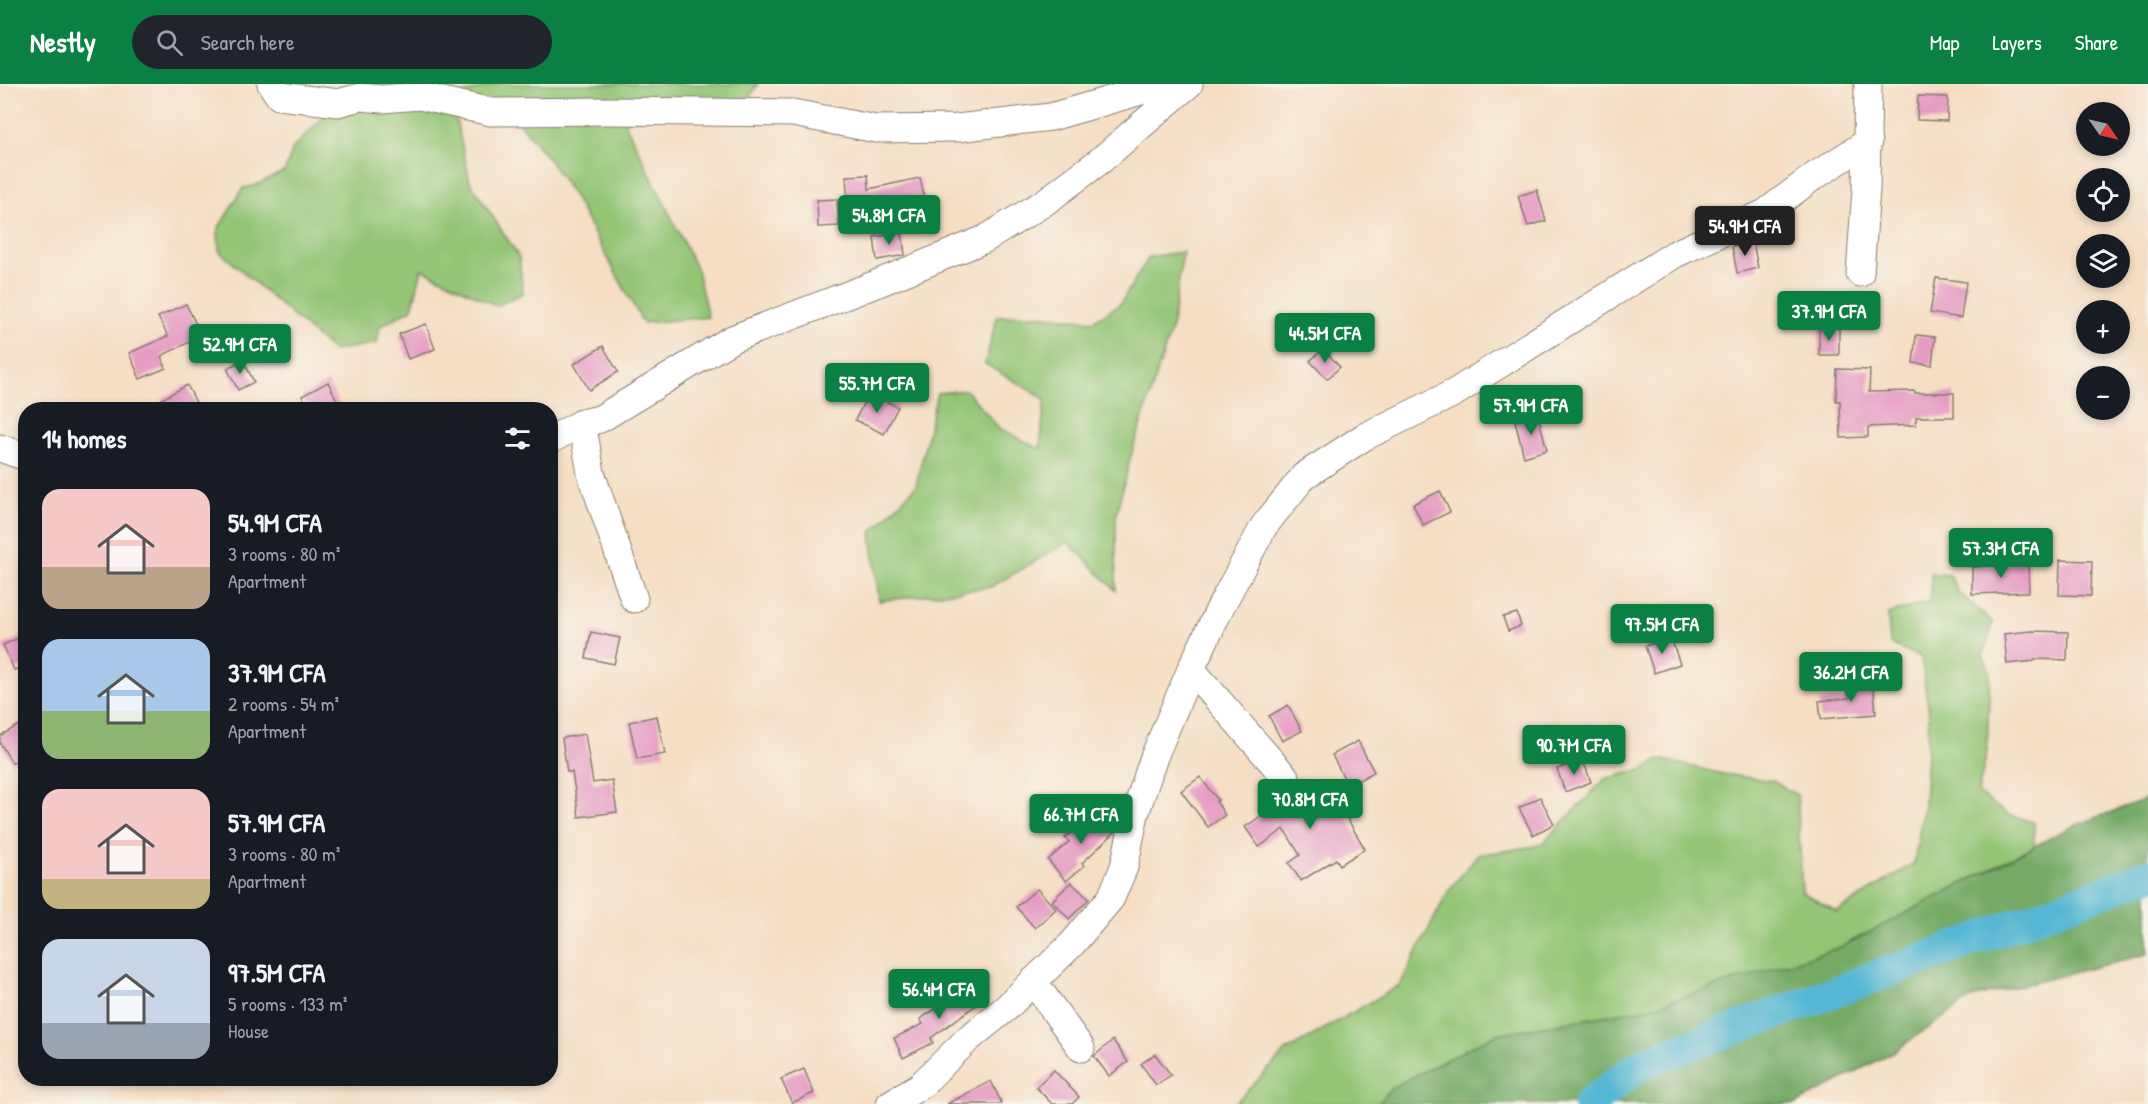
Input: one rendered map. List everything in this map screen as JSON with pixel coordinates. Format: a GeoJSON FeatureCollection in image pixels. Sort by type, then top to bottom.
{"type":"FeatureCollection","features":[{"type":"Feature","properties":{"kind":"street"},"geometry":{"type":"LineString","coordinates":[[271,84],[279,96],[338,103],[360,97],[382,99],[420,96],[452,101],[491,112],[793,113],[876,129],[887,129],[957,128],[1051,117],[1165,84]]}},
{"type":"Feature","properties":{"kind":"street"},"geometry":{"type":"LineString","coordinates":[[558,436],[582,423],[600,419],[732,339],[876,284],[984,239],[1045,202],[1092,167],[1189,84]]}},
{"type":"Feature","properties":{"kind":"street"},"geometry":{"type":"LineString","coordinates":[[1860,273],[1868,142],[1868,84]]}},
{"type":"Feature","properties":{"kind":"street"},"geometry":{"type":"LineString","coordinates":[[890,1104],[920,1086],[968,1039],[1005,1009],[1072,944],[1111,898],[1124,867],[1135,814],[1154,757],[1191,669],[1221,606],[1264,526],[1304,476],[1364,437],[1454,393],[1675,254],[1765,213],[1812,177],[1868,142]]}},
{"type":"Feature","properties":{"kind":"street"},"geometry":{"type":"LineString","coordinates":[[582,423],[591,473],[634,599]]}},
{"type":"Feature","properties":{"kind":"street"},"geometry":{"type":"LineString","coordinates":[[0,448],[18,454]]}},
{"type":"Feature","properties":{"kind":"street"},"geometry":{"type":"LineString","coordinates":[[1191,669],[1286,778]]}},
{"type":"Feature","properties":{"kind":"street"},"geometry":{"type":"LineString","coordinates":[[1033,981],[1081,1048]]}},
{"type":"Feature","properties":{"kind":"green space"},"geometry":{"type":"Polygon","coordinates":[[[494,84],[758,84],[749,99],[624,121],[697,270],[708,317],[643,323],[573,195],[547,157],[510,112],[452,102],[470,182],[519,257],[523,293],[497,306],[422,269],[412,309],[380,326],[377,343],[333,351],[219,251],[218,229],[243,188],[254,186],[285,171],[293,148],[338,103],[442,101],[494,84]]]}},
{"type":"Feature","properties":{"kind":"green space"},"geometry":{"type":"Polygon","coordinates":[[[1183,252],[1172,326],[1130,459],[1116,515],[1116,591],[1068,542],[991,587],[879,601],[871,533],[916,486],[937,393],[966,390],[999,428],[1040,449],[1045,399],[985,364],[997,316],[1035,315],[1093,321],[1120,304],[1149,257],[1183,252]]]}},
{"type":"Feature","properties":{"kind":"green space"},"geometry":{"type":"Polygon","coordinates":[[[1931,573],[1950,575],[1957,591],[1993,623],[1983,656],[1990,671],[1987,751],[1978,793],[2008,815],[2034,822],[2034,846],[1841,947],[1645,1009],[1496,1034],[1391,1088],[1378,1104],[1234,1104],[1286,1051],[1400,985],[1449,890],[1478,855],[1543,843],[1605,779],[1645,769],[1659,759],[1723,774],[1773,781],[1797,795],[1802,892],[1837,912],[1914,863],[1924,805],[1929,715],[1921,657],[1890,644],[1888,614],[1931,601],[1931,573]]]}},
{"type":"Feature","properties":{"kind":"green space"},"geometry":{"type":"Polygon","coordinates":[[[2148,798],[2148,954],[1972,998],[1893,1052],[1796,1104],[1378,1104],[1391,1088],[1496,1034],[1645,1009],[1841,947],[2069,828],[2148,798]]]}},
{"type":"Feature","properties":{"kind":"building"},"geometry":{"type":"Polygon","coordinates":[[[1918,96],[1948,97],[1947,121],[1917,120],[1918,96]]]}},
{"type":"Feature","properties":{"kind":"building"},"geometry":{"type":"Polygon","coordinates":[[[868,175],[869,189],[920,178],[926,206],[887,215],[885,206],[848,208],[846,176],[868,175]]]}},
{"type":"Feature","properties":{"kind":"building"},"geometry":{"type":"Polygon","coordinates":[[[1537,190],[1546,221],[1528,226],[1518,196],[1537,190]]]}},
{"type":"Feature","properties":{"kind":"building"},"geometry":{"type":"Polygon","coordinates":[[[837,199],[839,226],[818,227],[817,200],[837,199]]]}},
{"type":"Feature","properties":{"kind":"building"},"geometry":{"type":"Polygon","coordinates":[[[902,233],[905,255],[877,260],[874,237],[902,233]]]}},
{"type":"Feature","properties":{"kind":"building"},"geometry":{"type":"Polygon","coordinates":[[[1753,242],[1758,268],[1737,273],[1732,246],[1753,242]]]}},
{"type":"Feature","properties":{"kind":"building"},"geometry":{"type":"Polygon","coordinates":[[[1936,278],[1966,282],[1961,318],[1930,313],[1936,278]]]}},
{"type":"Feature","properties":{"kind":"building"},"geometry":{"type":"Polygon","coordinates":[[[186,304],[202,336],[161,356],[166,368],[140,379],[129,353],[168,336],[158,317],[186,304]]]}},
{"type":"Feature","properties":{"kind":"building"},"geometry":{"type":"Polygon","coordinates":[[[426,324],[435,349],[408,359],[399,334],[426,324]]]}},
{"type":"Feature","properties":{"kind":"building"},"geometry":{"type":"Polygon","coordinates":[[[1819,328],[1839,328],[1839,355],[1819,355],[1819,328]]]}},
{"type":"Feature","properties":{"kind":"building"},"geometry":{"type":"Polygon","coordinates":[[[1916,335],[1935,337],[1932,365],[1913,363],[1916,335]]]}},
{"type":"Feature","properties":{"kind":"building"},"geometry":{"type":"Polygon","coordinates":[[[603,346],[618,372],[589,390],[574,364],[603,346]]]}},
{"type":"Feature","properties":{"kind":"building"},"geometry":{"type":"Polygon","coordinates":[[[1323,349],[1340,367],[1327,379],[1310,361],[1323,349]]]}},
{"type":"Feature","properties":{"kind":"building"},"geometry":{"type":"Polygon","coordinates":[[[243,360],[254,382],[238,390],[227,368],[243,360]]]}},
{"type":"Feature","properties":{"kind":"building"},"geometry":{"type":"Polygon","coordinates":[[[1837,369],[1870,370],[1869,392],[1954,393],[1954,417],[1916,417],[1916,425],[1868,427],[1868,437],[1841,438],[1840,401],[1836,401],[1837,369]]]}},
{"type":"Feature","properties":{"kind":"building"},"geometry":{"type":"Polygon","coordinates":[[[328,382],[338,402],[305,402],[302,396],[328,382]]]}},
{"type":"Feature","properties":{"kind":"building"},"geometry":{"type":"Polygon","coordinates":[[[187,385],[196,402],[163,402],[162,399],[187,385]]]}},
{"type":"Feature","properties":{"kind":"building"},"geometry":{"type":"Polygon","coordinates":[[[869,393],[898,407],[884,434],[855,420],[869,393]]]}},
{"type":"Feature","properties":{"kind":"building"},"geometry":{"type":"Polygon","coordinates":[[[1538,415],[1547,450],[1524,457],[1515,421],[1538,415]]]}},
{"type":"Feature","properties":{"kind":"building"},"geometry":{"type":"Polygon","coordinates":[[[1440,491],[1450,512],[1423,525],[1413,504],[1440,491]]]}},
{"type":"Feature","properties":{"kind":"building"},"geometry":{"type":"Polygon","coordinates":[[[2060,560],[2092,561],[2091,596],[2059,595],[2060,560]]]}},
{"type":"Feature","properties":{"kind":"building"},"geometry":{"type":"Polygon","coordinates":[[[2028,563],[2029,592],[1972,594],[1972,567],[2028,563]]]}},
{"type":"Feature","properties":{"kind":"building"},"geometry":{"type":"Polygon","coordinates":[[[1517,613],[1521,626],[1508,631],[1503,617],[1517,613]]]}},
{"type":"Feature","properties":{"kind":"building"},"geometry":{"type":"Polygon","coordinates":[[[2031,631],[2068,632],[2067,660],[2034,659],[2034,661],[2007,664],[2004,634],[2031,631]]]}},
{"type":"Feature","properties":{"kind":"building"},"geometry":{"type":"Polygon","coordinates":[[[591,632],[620,638],[614,664],[586,658],[591,632]]]}},
{"type":"Feature","properties":{"kind":"building"},"geometry":{"type":"Polygon","coordinates":[[[18,638],[18,669],[14,670],[3,645],[18,638]]]}},
{"type":"Feature","properties":{"kind":"building"},"geometry":{"type":"Polygon","coordinates":[[[1671,638],[1680,664],[1654,673],[1645,646],[1671,638]]]}},
{"type":"Feature","properties":{"kind":"building"},"geometry":{"type":"Polygon","coordinates":[[[1873,682],[1876,714],[1821,719],[1819,701],[1849,698],[1847,684],[1873,682]]]}},
{"type":"Feature","properties":{"kind":"building"},"geometry":{"type":"Polygon","coordinates":[[[1288,705],[1302,731],[1282,741],[1269,716],[1288,705]]]}},
{"type":"Feature","properties":{"kind":"building"},"geometry":{"type":"Polygon","coordinates":[[[657,716],[665,754],[637,759],[629,722],[657,716]]]}},
{"type":"Feature","properties":{"kind":"building"},"geometry":{"type":"Polygon","coordinates":[[[18,726],[18,760],[12,763],[0,743],[0,736],[18,726]]]}},
{"type":"Feature","properties":{"kind":"building"},"geometry":{"type":"Polygon","coordinates":[[[585,734],[593,783],[612,780],[617,812],[579,817],[572,772],[567,772],[562,738],[585,734]]]}},
{"type":"Feature","properties":{"kind":"building"},"geometry":{"type":"Polygon","coordinates":[[[1358,741],[1374,772],[1348,786],[1332,755],[1358,741]]]}},
{"type":"Feature","properties":{"kind":"building"},"geometry":{"type":"Polygon","coordinates":[[[1583,760],[1591,782],[1565,792],[1557,769],[1583,760]]]}},
{"type":"Feature","properties":{"kind":"building"},"geometry":{"type":"Polygon","coordinates":[[[1200,777],[1218,800],[1216,801],[1225,815],[1208,827],[1181,791],[1200,777]]]}},
{"type":"Feature","properties":{"kind":"building"},"geometry":{"type":"Polygon","coordinates":[[[1332,784],[1341,801],[1338,803],[1365,849],[1340,865],[1336,859],[1301,881],[1289,863],[1300,855],[1284,829],[1259,847],[1245,827],[1273,808],[1270,803],[1298,787],[1306,800],[1332,784]]]}},
{"type":"Feature","properties":{"kind":"building"},"geometry":{"type":"Polygon","coordinates":[[[1540,797],[1554,824],[1533,835],[1519,808],[1540,797]]]}},
{"type":"Feature","properties":{"kind":"building"},"geometry":{"type":"Polygon","coordinates":[[[1094,809],[1115,832],[1082,863],[1084,866],[1066,881],[1048,860],[1069,842],[1065,838],[1094,809]]]}},
{"type":"Feature","properties":{"kind":"building"},"geometry":{"type":"Polygon","coordinates":[[[1071,882],[1089,899],[1069,919],[1052,901],[1071,882]]]}},
{"type":"Feature","properties":{"kind":"building"},"geometry":{"type":"Polygon","coordinates":[[[1037,889],[1056,909],[1035,928],[1016,907],[1037,889]]]}},
{"type":"Feature","properties":{"kind":"building"},"geometry":{"type":"Polygon","coordinates":[[[970,981],[983,1000],[931,1038],[933,1043],[903,1058],[894,1038],[923,1024],[920,1019],[951,999],[949,997],[970,981]]]}},
{"type":"Feature","properties":{"kind":"building"},"geometry":{"type":"Polygon","coordinates":[[[1113,1040],[1128,1062],[1109,1076],[1094,1056],[1113,1040]]]}},
{"type":"Feature","properties":{"kind":"building"},"geometry":{"type":"Polygon","coordinates":[[[1155,1054],[1171,1075],[1156,1085],[1141,1064],[1155,1054]]]}},
{"type":"Feature","properties":{"kind":"building"},"geometry":{"type":"Polygon","coordinates":[[[804,1069],[814,1093],[792,1103],[781,1079],[804,1069]]]}},
{"type":"Feature","properties":{"kind":"building"},"geometry":{"type":"Polygon","coordinates":[[[1054,1070],[1079,1097],[1072,1104],[1052,1104],[1036,1087],[1054,1070]]]}},
{"type":"Feature","properties":{"kind":"building"},"geometry":{"type":"Polygon","coordinates":[[[991,1081],[1002,1104],[947,1104],[991,1081]]]}},
{"type":"Feature","properties":{"kind":"waterway"},"geometry":{"type":"LineString","coordinates":[[1589,1104],[1641,1064],[2148,875]]}}]}
